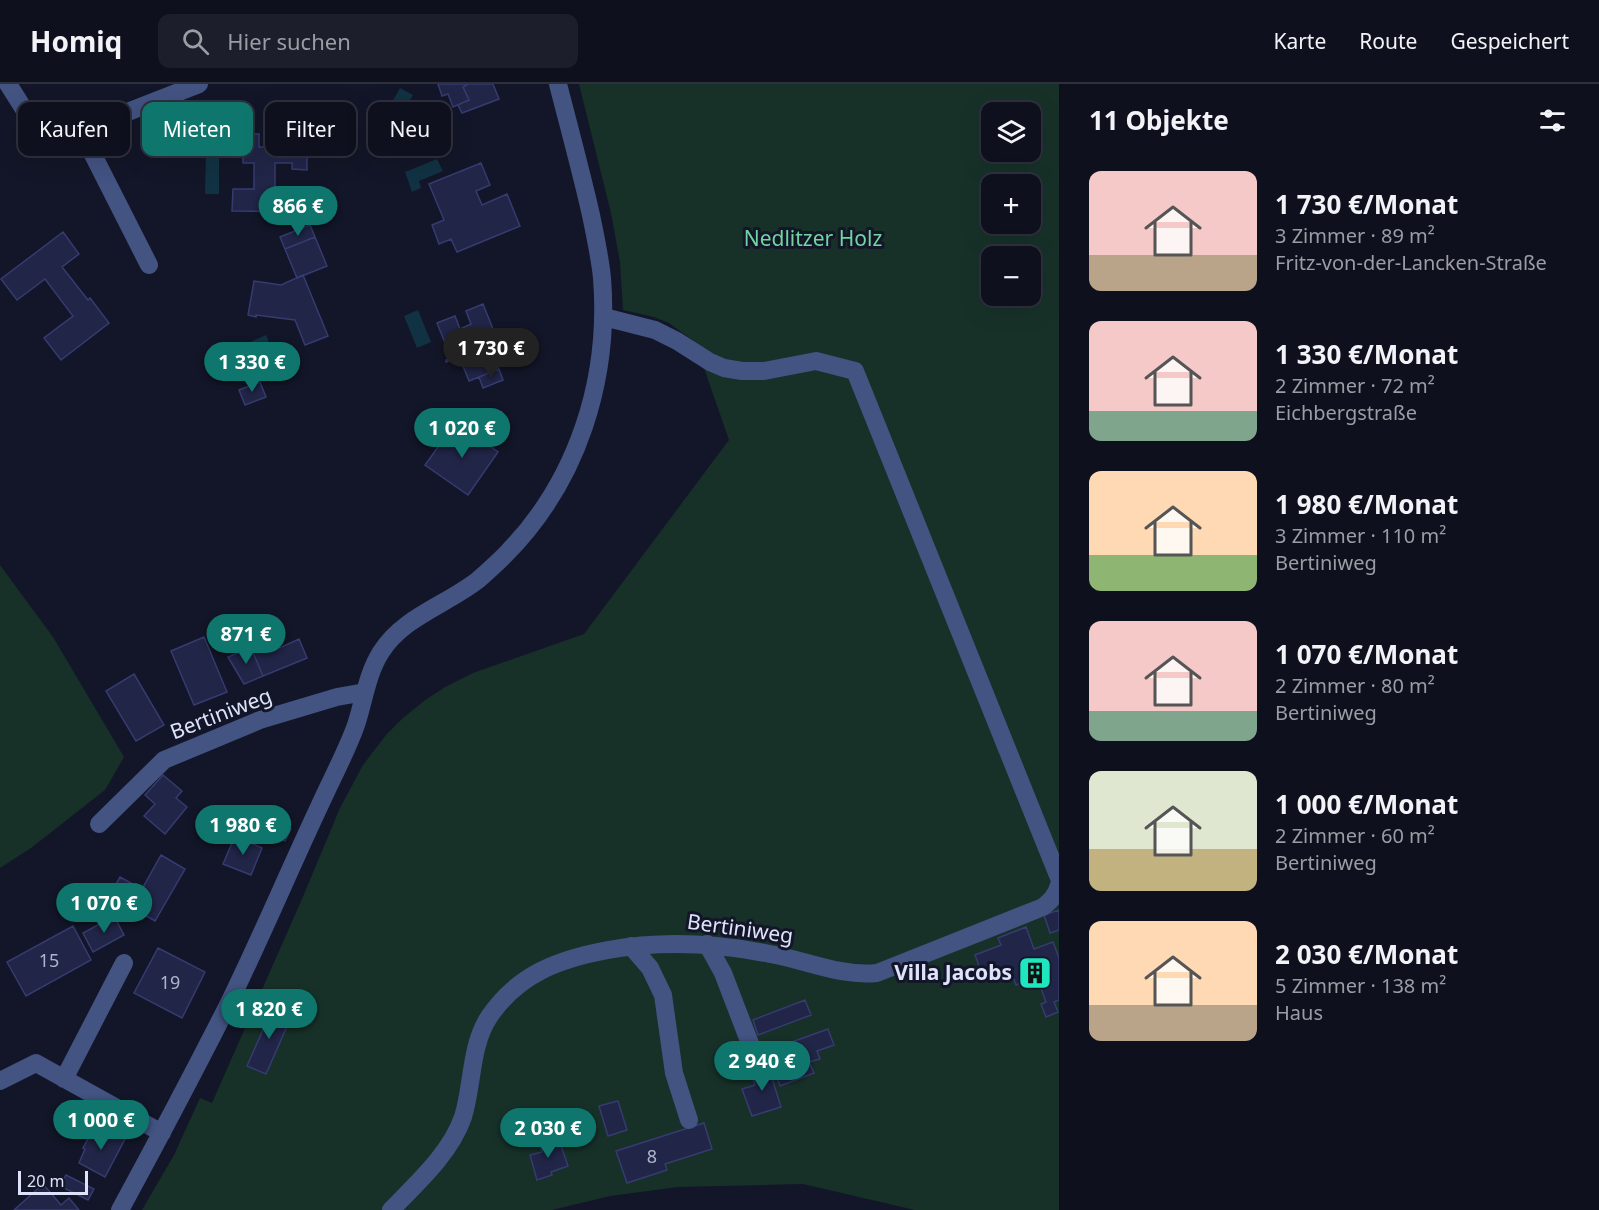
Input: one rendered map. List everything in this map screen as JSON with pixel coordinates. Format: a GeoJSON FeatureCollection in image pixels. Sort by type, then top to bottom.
{"type":"FeatureCollection","features":[{"type":"Feature","properties":{"kind":"street"},"geometry":{"type":"LineString","coordinates":[[8,84],[19,102]]}},
{"type":"Feature","properties":{"kind":"street"},"geometry":{"type":"LineString","coordinates":[[130,111],[199,84]]}},
{"type":"Feature","properties":{"kind":"street"},"geometry":{"type":"LineString","coordinates":[[120,1210],[234,992],[355,727],[372,670],[381,652],[405,626],[477,581],[506,554],[546,504],[560,481],[582,434],[594,395],[601,357],[604,317],[602,275],[585,186],[558,84]]}},
{"type":"Feature","properties":{"kind":"street"},"geometry":{"type":"LineString","coordinates":[[94,156],[149,265]]}},
{"type":"Feature","properties":{"kind":"street"},"geometry":{"type":"LineString","coordinates":[[604,317],[655,330],[710,362],[742,372],[816,361],[855,371],[1059,878]]}},
{"type":"Feature","properties":{"kind":"street","name":"Bertiniweg"},"geometry":{"type":"LineString","coordinates":[[99,824],[164,760],[260,720],[338,697],[365,692]]}},
{"type":"Feature","properties":{"kind":"street","name":"Bertiniweg"},"geometry":{"type":"LineString","coordinates":[[391,1210],[435,1162],[454,1137],[463,1116],[481,1031],[490,1016],[505,997],[538,972],[562,961],[586,954],[631,946],[668,943],[707,944],[750,950],[845,972],[877,973],[1043,907],[1056,895],[1059,885]]}},
{"type":"Feature","properties":{"kind":"street"},"geometry":{"type":"LineString","coordinates":[[707,944],[723,973],[754,1054]]}},
{"type":"Feature","properties":{"kind":"street"},"geometry":{"type":"LineString","coordinates":[[631,946],[650,968],[663,995],[674,1073],[689,1120]]}},
{"type":"Feature","properties":{"kind":"street"},"geometry":{"type":"LineString","coordinates":[[64,1079],[124,963]]}},
{"type":"Feature","properties":{"kind":"street"},"geometry":{"type":"LineString","coordinates":[[0,1081],[36,1064],[162,1132]]}},
{"type":"Feature","properties":{"kind":"green space","name":"Nedlitzer Holz"},"geometry":{"type":"Polygon","coordinates":[[[579,84],[1059,84],[1059,1210],[915,1210],[803,1184],[678,1187],[610,1196],[552,1210],[142,1210],[174,1155],[200,1098],[212,1103],[340,808],[363,765],[386,735],[403,718],[445,687],[473,673],[584,634],[729,440],[695,342],[669,323],[623,310],[620,262],[611,213],[579,84]]]}},
{"type":"Feature","properties":{"kind":"green space"},"geometry":{"type":"Polygon","coordinates":[[[0,565],[53,637],[124,757],[105,790],[31,848],[0,868],[0,565]]]}},
{"type":"Feature","properties":{"kind":"water"},"geometry":{"type":"Polygon","coordinates":[[[400,88],[413,95],[409,102],[392,102],[400,88]]]}},
{"type":"Feature","properties":{"kind":"water"},"geometry":{"type":"Polygon","coordinates":[[[206,156],[219,156],[219,194],[205,194],[206,156]]]}},
{"type":"Feature","properties":{"kind":"water"},"geometry":{"type":"Polygon","coordinates":[[[437,159],[443,171],[419,181],[421,188],[412,192],[405,172],[437,159]]]}},
{"type":"Feature","properties":{"kind":"water"},"geometry":{"type":"Polygon","coordinates":[[[418,310],[431,342],[417,348],[404,316],[418,310]]]}},
{"type":"Feature","properties":{"kind":"water"},"geometry":{"type":"Polygon","coordinates":[[[266,335],[278,365],[262,372],[250,342],[266,335]]]}},
{"type":"Feature","properties":{"kind":"water"},"geometry":{"type":"Polygon","coordinates":[[[438,410],[450,418],[432,443],[420,434],[438,410]]]}},
{"type":"Feature","properties":{"kind":"building"},"geometry":{"type":"Polygon","coordinates":[[[438,84],[468,84],[463,87],[469,100],[453,107],[448,94],[442,96],[438,84]]]}},
{"type":"Feature","properties":{"kind":"building"},"geometry":{"type":"Polygon","coordinates":[[[468,84],[493,84],[499,99],[462,113],[458,105],[469,100],[463,87],[468,84]]]}},
{"type":"Feature","properties":{"kind":"building"},"geometry":{"type":"Polygon","coordinates":[[[253,134],[259,134],[259,147],[265,147],[265,156],[307,156],[307,170],[292,169],[292,163],[275,163],[275,189],[306,189],[306,212],[232,211],[233,189],[254,189],[254,163],[243,163],[243,156],[253,156],[253,134]]]}},
{"type":"Feature","properties":{"kind":"building"},"geometry":{"type":"Polygon","coordinates":[[[481,163],[490,185],[476,191],[482,205],[507,194],[520,226],[457,252],[451,239],[439,244],[432,225],[444,220],[429,184],[481,163]]]}},
{"type":"Feature","properties":{"kind":"building"},"geometry":{"type":"Polygon","coordinates":[[[310,225],[315,237],[285,249],[280,237],[310,225]]]}},
{"type":"Feature","properties":{"kind":"building"},"geometry":{"type":"Polygon","coordinates":[[[63,232],[79,254],[62,267],[109,323],[61,360],[44,338],[73,316],[45,279],[17,300],[1,279],[63,232]]]}},
{"type":"Feature","properties":{"kind":"building"},"geometry":{"type":"Polygon","coordinates":[[[315,237],[327,266],[297,278],[285,249],[315,237]]]}},
{"type":"Feature","properties":{"kind":"building"},"geometry":{"type":"Polygon","coordinates":[[[303,275],[328,336],[305,345],[295,320],[248,315],[254,281],[281,285],[303,275]]]}},
{"type":"Feature","properties":{"kind":"building"},"geometry":{"type":"Polygon","coordinates":[[[483,304],[497,339],[501,339],[446,362],[451,358],[437,323],[455,316],[460,329],[471,324],[466,311],[483,304]]]}},
{"type":"Feature","properties":{"kind":"building"},"geometry":{"type":"Polygon","coordinates":[[[491,349],[499,369],[469,381],[461,361],[491,349]]]}},
{"type":"Feature","properties":{"kind":"building"},"geometry":{"type":"Polygon","coordinates":[[[499,369],[503,380],[483,388],[479,377],[499,369]]]}},
{"type":"Feature","properties":{"kind":"building"},"geometry":{"type":"Polygon","coordinates":[[[260,382],[266,397],[245,405],[239,390],[260,382]]]}},
{"type":"Feature","properties":{"kind":"building"},"geometry":{"type":"Polygon","coordinates":[[[456,422],[498,452],[468,495],[425,465],[456,422]]]}},
{"type":"Feature","properties":{"kind":"building"},"geometry":{"type":"Polygon","coordinates":[[[261,623],[273,651],[299,639],[307,658],[263,676],[250,645],[238,650],[232,635],[261,623]]]}},
{"type":"Feature","properties":{"kind":"building"},"geometry":{"type":"Polygon","coordinates":[[[204,637],[227,692],[194,705],[171,651],[204,637]]]}},
{"type":"Feature","properties":{"kind":"building"},"geometry":{"type":"Polygon","coordinates":[[[250,645],[263,676],[244,684],[228,657],[250,645]]]}},
{"type":"Feature","properties":{"kind":"building"},"geometry":{"type":"Polygon","coordinates":[[[134,674],[164,725],[136,741],[106,691],[134,674]]]}},
{"type":"Feature","properties":{"kind":"building"},"geometry":{"type":"Polygon","coordinates":[[[163,775],[182,791],[176,798],[187,807],[165,834],[144,816],[155,804],[145,795],[163,775]]]}},
{"type":"Feature","properties":{"kind":"building"},"geometry":{"type":"Polygon","coordinates":[[[273,821],[291,829],[285,841],[268,833],[273,821]]]}},
{"type":"Feature","properties":{"kind":"building"},"geometry":{"type":"Polygon","coordinates":[[[235,836],[262,848],[251,875],[223,864],[235,836]]]}},
{"type":"Feature","properties":{"kind":"building"},"geometry":{"type":"Polygon","coordinates":[[[161,855],[185,869],[155,921],[110,895],[120,877],[142,889],[161,855]]]}},
{"type":"Feature","properties":{"kind":"building"},"geometry":{"type":"Polygon","coordinates":[[[1059,910],[1059,930],[1050,933],[1044,915],[1059,910]]]}},
{"type":"Feature","properties":{"kind":"building"},"geometry":{"type":"Polygon","coordinates":[[[114,916],[124,935],[93,952],[83,933],[114,916]]]}},
{"type":"Feature","properties":{"kind":"building"},"geometry":{"type":"Polygon","coordinates":[[[73,926],[91,960],[26,996],[7,962],[73,926]]]}},
{"type":"Feature","properties":{"kind":"building","name":"Villa Jacobs"},"geometry":{"type":"Polygon","coordinates":[[[1026,927],[1034,949],[1053,942],[1059,958],[1059,1000],[1054,1002],[1058,1012],[1046,1017],[1041,1004],[1046,1002],[1037,977],[1016,985],[1010,969],[984,979],[975,955],[1001,945],[998,938],[1026,927]]]}},
{"type":"Feature","properties":{"kind":"building"},"geometry":{"type":"Polygon","coordinates":[[[158,948],[205,972],[182,1018],[134,993],[158,948]]]}},
{"type":"Feature","properties":{"kind":"building"},"geometry":{"type":"Polygon","coordinates":[[[805,1000],[811,1015],[758,1035],[753,1020],[805,1000]]]}},
{"type":"Feature","properties":{"kind":"building"},"geometry":{"type":"Polygon","coordinates":[[[273,1007],[292,1015],[266,1074],[247,1066],[273,1007]]]}},
{"type":"Feature","properties":{"kind":"building"},"geometry":{"type":"Polygon","coordinates":[[[828,1029],[834,1045],[817,1051],[820,1059],[809,1062],[814,1073],[780,1086],[767,1051],[828,1029]]]}},
{"type":"Feature","properties":{"kind":"building"},"geometry":{"type":"Polygon","coordinates":[[[768,1065],[781,1107],[752,1116],[742,1089],[755,1085],[750,1071],[768,1065]]]}},
{"type":"Feature","properties":{"kind":"building"},"geometry":{"type":"Polygon","coordinates":[[[618,1101],[627,1130],[608,1136],[599,1106],[618,1101]]]}},
{"type":"Feature","properties":{"kind":"building"},"geometry":{"type":"Polygon","coordinates":[[[704,1123],[712,1149],[665,1164],[667,1170],[627,1183],[616,1151],[704,1123]]]}},
{"type":"Feature","properties":{"kind":"building"},"geometry":{"type":"Polygon","coordinates":[[[98,1125],[125,1139],[105,1177],[79,1163],[85,1149],[83,1148],[98,1125]]]}},
{"type":"Feature","properties":{"kind":"building"},"geometry":{"type":"Polygon","coordinates":[[[555,1138],[558,1147],[561,1146],[568,1166],[537,1180],[530,1155],[542,1152],[539,1143],[555,1138]]]}},
{"type":"Feature","properties":{"kind":"building"},"geometry":{"type":"Polygon","coordinates":[[[66,1175],[94,1189],[88,1200],[60,1186],[66,1175]]]}},
{"type":"Feature","properties":{"kind":"building"},"geometry":{"type":"Polygon","coordinates":[[[43,1184],[61,1205],[69,1198],[79,1210],[14,1210],[43,1184]]]}},
{"type":"Feature","properties":{"kind":"place","name":"Villa Jacobs"},"geometry":{"type":"Point","coordinates":[1035,973]}}]}
